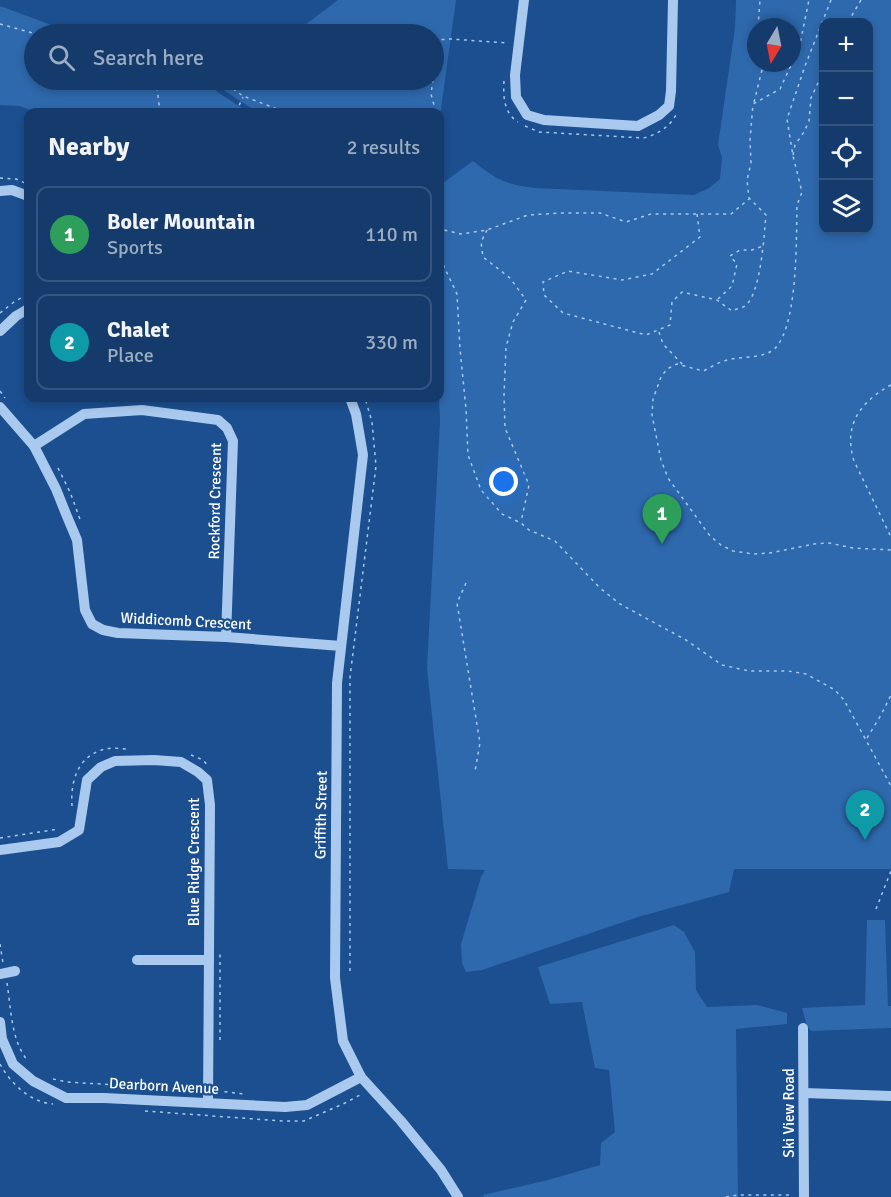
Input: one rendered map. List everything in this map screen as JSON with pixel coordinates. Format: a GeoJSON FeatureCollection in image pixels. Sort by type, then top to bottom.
{"type":"FeatureCollection","features":[{"type":"Feature","properties":{"kind":"street"},"geometry":{"type":"LineString","coordinates":[[525,0],[515,75],[516,97],[527,115],[544,120],[638,126],[659,115],[669,106],[673,0]]}},
{"type":"Feature","properties":{"kind":"street"},"geometry":{"type":"LineString","coordinates":[[0,191],[12,190],[24,194]]}},
{"type":"Feature","properties":{"kind":"street"},"geometry":{"type":"LineString","coordinates":[[0,331],[24,311]]}},
{"type":"Feature","properties":{"kind":"street","name":"Griffith Street"},"geometry":{"type":"LineString","coordinates":[[352,402],[356,414],[363,455],[337,683],[335,978],[343,1041],[361,1077],[441,1170],[458,1197]]}},
{"type":"Feature","properties":{"kind":"street","name":"Widdicomb Crescent"},"geometry":{"type":"LineString","coordinates":[[3,403],[34,446],[56,489],[76,540],[85,610],[92,624],[103,630],[117,633],[226,637],[341,646]]}},
{"type":"Feature","properties":{"kind":"street","name":"Rockford Crescent"},"geometry":{"type":"LineString","coordinates":[[34,446],[84,414],[142,410],[218,420],[227,428],[233,441],[226,637]]}},
{"type":"Feature","properties":{"kind":"street","name":"Blue Ridge Crescent"},"geometry":{"type":"LineString","coordinates":[[0,850],[59,842],[79,830],[87,780],[101,767],[115,761],[181,762],[207,780],[210,805],[208,1097]]}},
{"type":"Feature","properties":{"kind":"street"},"geometry":{"type":"LineString","coordinates":[[137,960],[209,960]]}},
{"type":"Feature","properties":{"kind":"street","name":"Dearborn Avenue"},"geometry":{"type":"LineString","coordinates":[[0,1022],[2,1039],[13,1064],[33,1081],[66,1098],[208,1097],[285,1107],[307,1105],[361,1077]]}},
{"type":"Feature","properties":{"kind":"street","name":"Ski View Road"},"geometry":{"type":"LineString","coordinates":[[803,1028],[804,1197]]}},
{"type":"Feature","properties":{"kind":"street"},"geometry":{"type":"LineString","coordinates":[[804,1093],[891,1096]]}},
{"type":"Feature","properties":{"kind":"path"},"geometry":{"type":"LineString","coordinates":[[759,18],[760,0]]}},
{"type":"Feature","properties":{"kind":"path"},"geometry":{"type":"LineString","coordinates":[[801,39],[809,0]]}},
{"type":"Feature","properties":{"kind":"path"},"geometry":{"type":"LineString","coordinates":[[831,0],[787,119],[802,192],[797,205],[793,298],[783,338],[772,351],[725,360],[704,371],[677,364],[667,369],[661,377],[653,399],[652,415],[661,460],[668,478],[711,536],[721,545],[733,551],[754,554],[829,543],[853,548],[891,550]]}},
{"type":"Feature","properties":{"kind":"path"},"geometry":{"type":"LineString","coordinates":[[850,18],[861,0]]}},
{"type":"Feature","properties":{"kind":"path"},"geometry":{"type":"LineString","coordinates":[[0,24],[24,31]]}},
{"type":"Feature","properties":{"kind":"path"},"geometry":{"type":"LineString","coordinates":[[444,40],[509,43]]}},
{"type":"Feature","properties":{"kind":"path"},"geometry":{"type":"LineString","coordinates":[[697,214],[700,237],[652,274],[622,280],[568,272],[543,282],[544,295],[563,313],[646,335],[670,325],[672,302],[682,292],[717,300],[732,311],[745,306],[753,297],[764,245],[766,215],[749,198],[747,180],[752,163],[750,140],[753,104],[761,72]]}},
{"type":"Feature","properties":{"kind":"path"},"geometry":{"type":"LineString","coordinates":[[753,104],[780,89],[788,72]]}},
{"type":"Feature","properties":{"kind":"path"},"geometry":{"type":"LineString","coordinates":[[793,156],[795,145],[807,127],[812,98],[823,72]]}},
{"type":"Feature","properties":{"kind":"path"},"geometry":{"type":"LineString","coordinates":[[505,73],[503,99],[507,110],[514,120],[539,132],[643,138],[654,135],[669,125],[676,117],[678,110]]}},
{"type":"Feature","properties":{"kind":"path"},"geometry":{"type":"LineString","coordinates":[[157,90],[160,108]]}},
{"type":"Feature","properties":{"kind":"path"},"geometry":{"type":"LineString","coordinates":[[235,90],[243,96],[274,108]]}},
{"type":"Feature","properties":{"kind":"path"},"geometry":{"type":"LineString","coordinates":[[432,90],[434,108]]}},
{"type":"Feature","properties":{"kind":"path"},"geometry":{"type":"LineString","coordinates":[[238,108],[243,96]]}},
{"type":"Feature","properties":{"kind":"path"},"geometry":{"type":"LineString","coordinates":[[444,229],[461,234],[487,230],[528,215],[550,213],[600,213],[626,222],[651,214],[730,214],[749,198]]}},
{"type":"Feature","properties":{"kind":"path"},"geometry":{"type":"LineString","coordinates":[[487,230],[481,242],[483,257],[510,278],[526,300],[513,322],[506,347],[504,395],[505,428],[529,485],[521,522]]}},
{"type":"Feature","properties":{"kind":"path"},"geometry":{"type":"LineString","coordinates":[[717,300],[732,286],[737,264],[730,256],[740,250],[752,250],[764,245]]}},
{"type":"Feature","properties":{"kind":"path"},"geometry":{"type":"LineString","coordinates":[[444,266],[457,294],[468,455],[481,490],[502,514],[521,522],[529,530],[555,541],[600,588],[620,604],[686,640],[722,665],[749,671],[788,671],[806,674],[835,690],[844,700],[891,786]]}},
{"type":"Feature","properties":{"kind":"path"},"geometry":{"type":"LineString","coordinates":[[0,313],[24,296]]}},
{"type":"Feature","properties":{"kind":"path"},"geometry":{"type":"LineString","coordinates":[[658,330],[663,344],[685,366]]}},
{"type":"Feature","properties":{"kind":"path"},"geometry":{"type":"LineString","coordinates":[[891,385],[864,404],[857,414],[850,433],[850,448],[854,461],[891,537]]}},
{"type":"Feature","properties":{"kind":"path"},"geometry":{"type":"LineString","coordinates":[[0,392],[3,403]]}},
{"type":"Feature","properties":{"kind":"path"},"geometry":{"type":"LineString","coordinates":[[350,971],[350,677],[375,466],[372,422],[366,402]]}},
{"type":"Feature","properties":{"kind":"path"},"geometry":{"type":"LineString","coordinates":[[55,463],[70,492],[84,530]]}},
{"type":"Feature","properties":{"kind":"path"},"geometry":{"type":"LineString","coordinates":[[466,583],[457,603],[480,742],[475,771]]}},
{"type":"Feature","properties":{"kind":"path"},"geometry":{"type":"LineString","coordinates":[[866,740],[891,695]]}},
{"type":"Feature","properties":{"kind":"path"},"geometry":{"type":"LineString","coordinates":[[72,808],[73,782],[79,767],[87,758],[96,752],[111,748],[134,750]]}},
{"type":"Feature","properties":{"kind":"path"},"geometry":{"type":"LineString","coordinates":[[186,754],[195,755],[203,760],[213,771]]}},
{"type":"Feature","properties":{"kind":"path"},"geometry":{"type":"LineString","coordinates":[[0,838],[62,828]]}},
{"type":"Feature","properties":{"kind":"path"},"geometry":{"type":"LineString","coordinates":[[876,909],[891,871]]}},
{"type":"Feature","properties":{"kind":"path"},"geometry":{"type":"LineString","coordinates":[[0,944],[7,973],[15,1034],[23,1056],[29,1064]]}},
{"type":"Feature","properties":{"kind":"path"},"geometry":{"type":"LineString","coordinates":[[219,1047],[220,944]]}},
{"type":"Feature","properties":{"kind":"path"},"geometry":{"type":"LineString","coordinates":[[49,1078],[67,1082],[208,1097],[253,1094]]}},
{"type":"Feature","properties":{"kind":"path"},"geometry":{"type":"LineString","coordinates":[[726,1197],[792,1195]]}},
{"type":"Feature","properties":{"kind":"shaded area"},"geometry":{"type":"Polygon","coordinates":[[[338,0],[456,0],[444,87],[444,24],[306,24],[338,0]]]}},
{"type":"Feature","properties":{"kind":"shaded area"},"geometry":{"type":"Polygon","coordinates":[[[736,0],[891,0],[891,869],[734,869],[729,892],[638,917],[482,970],[466,972],[462,963],[461,944],[485,870],[448,869],[427,668],[439,402],[444,402],[444,182],[473,161],[501,180],[535,188],[694,195],[709,188],[720,179],[722,158],[718,145],[735,28],[736,0]]]}},
{"type":"Feature","properties":{"kind":"shaded area"},"geometry":{"type":"Polygon","coordinates":[[[0,6],[49,24],[24,24],[24,90],[215,90],[242,108],[25,108],[0,105],[0,6]]]}},
{"type":"Feature","properties":{"kind":"shaded area"},"geometry":{"type":"Polygon","coordinates":[[[224,90],[444,90],[441,108],[251,108],[224,90]]]}},
{"type":"Feature","properties":{"kind":"shaded area"},"geometry":{"type":"Polygon","coordinates":[[[867,920],[885,920],[891,1028],[811,1031],[807,1026],[802,1008],[865,1005],[867,920]]]}},
{"type":"Feature","properties":{"kind":"shaded area"},"geometry":{"type":"Polygon","coordinates":[[[674,925],[684,932],[695,952],[696,990],[707,1007],[757,1005],[787,1013],[787,1024],[736,1029],[738,1197],[484,1197],[483,1195],[600,1165],[601,1143],[615,1132],[609,1070],[595,1068],[582,1002],[550,1004],[538,967],[674,925]]]}},
{"type":"Feature","properties":{"kind":"place","name":"Boler Mountain"},"geometry":{"type":"Point","coordinates":[662,544]}},
{"type":"Feature","properties":{"kind":"place","name":"Chalet"},"geometry":{"type":"Point","coordinates":[865,840]}}]}
